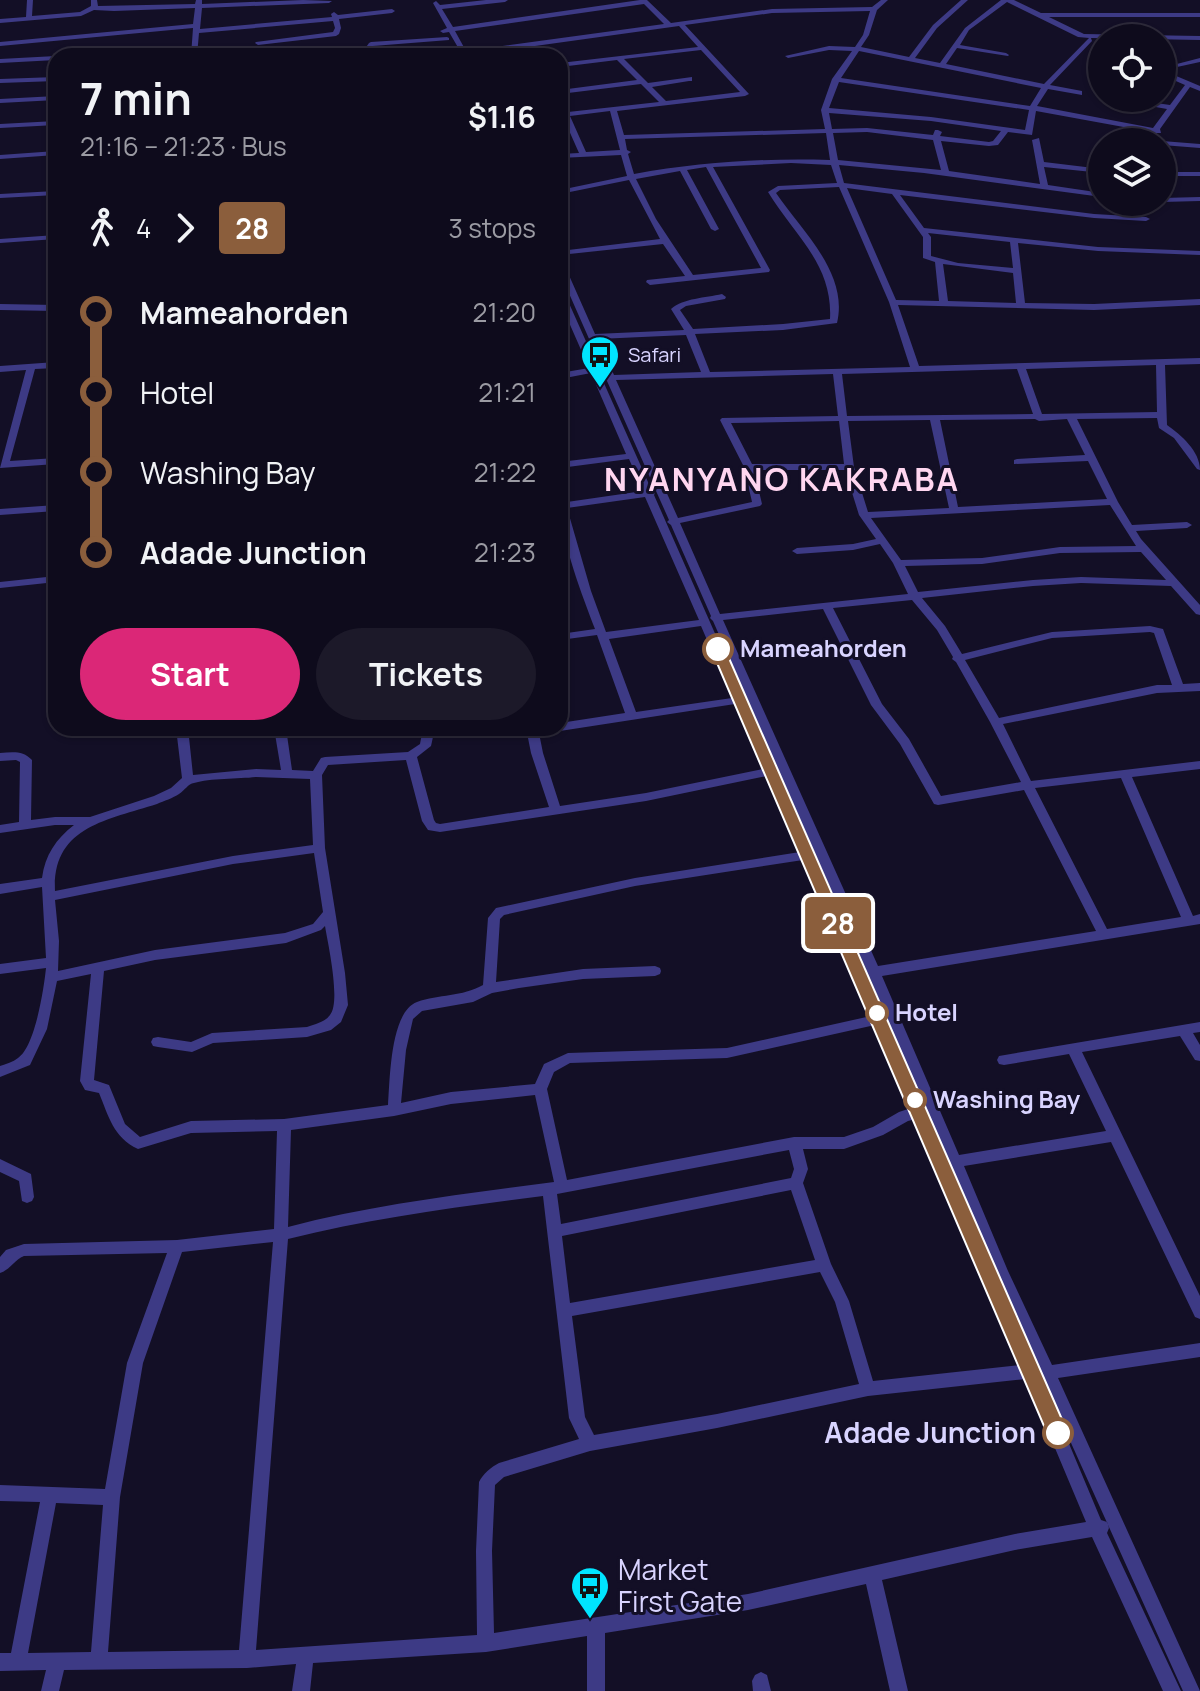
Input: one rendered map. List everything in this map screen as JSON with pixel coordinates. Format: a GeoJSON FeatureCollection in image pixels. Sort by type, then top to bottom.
{"type":"FeatureCollection","features":[{"type":"Feature","properties":{"kind":"street"},"geometry":{"type":"LineString","coordinates":[[29,19],[30,0]]}},
{"type":"Feature","properties":{"kind":"street"},"geometry":{"type":"LineString","coordinates":[[426,0],[457,48]]}},
{"type":"Feature","properties":{"kind":"street"},"geometry":{"type":"LineString","coordinates":[[447,33],[436,4],[505,0]]}},
{"type":"Feature","properties":{"kind":"street"},"geometry":{"type":"LineString","coordinates":[[885,0],[874,9],[859,49],[836,79],[825,110],[831,130],[833,161],[841,185],[893,302],[916,370]]}},
{"type":"Feature","properties":{"kind":"street"},"geometry":{"type":"LineString","coordinates":[[911,59],[924,38],[945,15],[965,0]]}},
{"type":"Feature","properties":{"kind":"street"},"geometry":{"type":"LineString","coordinates":[[942,65],[967,29],[1007,0],[1088,39]]}},
{"type":"Feature","properties":{"kind":"street"},"geometry":{"type":"LineString","coordinates":[[0,21],[81,14],[94,4],[114,9],[329,1],[338,33],[258,43]]}},
{"type":"Feature","properties":{"kind":"street"},"geometry":{"type":"LineString","coordinates":[[368,48],[371,44],[644,1],[669,25]]}},
{"type":"Feature","properties":{"kind":"street"},"geometry":{"type":"LineString","coordinates":[[195,48],[198,4]]}},
{"type":"Feature","properties":{"kind":"street"},"geometry":{"type":"LineString","coordinates":[[108,35],[114,9]]}},
{"type":"Feature","properties":{"kind":"street"},"geometry":{"type":"LineString","coordinates":[[505,48],[681,24],[741,12],[874,9]]}},
{"type":"Feature","properties":{"kind":"street"},"geometry":{"type":"LineString","coordinates":[[0,44],[257,26],[392,11]]}},
{"type":"Feature","properties":{"kind":"street"},"geometry":{"type":"LineString","coordinates":[[1036,15],[1200,15]]}},
{"type":"Feature","properties":{"kind":"street"},"geometry":{"type":"LineString","coordinates":[[568,113],[745,94],[681,24]]}},
{"type":"Feature","properties":{"kind":"street"},"geometry":{"type":"LineString","coordinates":[[257,26],[258,48]]}},
{"type":"Feature","properties":{"kind":"street"},"geometry":{"type":"LineString","coordinates":[[1080,36],[1200,38]]}},
{"type":"Feature","properties":{"kind":"street"},"geometry":{"type":"LineString","coordinates":[[825,110],[1029,133],[1031,108],[1045,85],[1088,42]]}},
{"type":"Feature","properties":{"kind":"street"},"geometry":{"type":"LineString","coordinates":[[529,44],[532,48]]}},
{"type":"Feature","properties":{"kind":"street"},"geometry":{"type":"LineString","coordinates":[[956,46],[1006,55]]}},
{"type":"Feature","properties":{"kind":"street"},"geometry":{"type":"LineString","coordinates":[[568,64],[703,48]]}},
{"type":"Feature","properties":{"kind":"street"},"geometry":{"type":"LineString","coordinates":[[788,56],[829,48],[859,49],[1079,93]]}},
{"type":"Feature","properties":{"kind":"street"},"geometry":{"type":"LineString","coordinates":[[0,61],[48,58]]}},
{"type":"Feature","properties":{"kind":"street"},"geometry":{"type":"LineString","coordinates":[[619,58],[665,104]]}},
{"type":"Feature","properties":{"kind":"street"},"geometry":{"type":"LineString","coordinates":[[1177,65],[1200,60]]}},
{"type":"Feature","properties":{"kind":"street"},"geometry":{"type":"LineString","coordinates":[[1176,78],[1200,89]]}},
{"type":"Feature","properties":{"kind":"street"},"geometry":{"type":"LineString","coordinates":[[0,81],[48,79]]}},
{"type":"Feature","properties":{"kind":"street"},"geometry":{"type":"LineString","coordinates":[[568,91],[689,79]]}},
{"type":"Feature","properties":{"kind":"street"},"geometry":{"type":"LineString","coordinates":[[836,79],[1141,128]]}},
{"type":"Feature","properties":{"kind":"street"},"geometry":{"type":"LineString","coordinates":[[1176,104],[1189,84]]}},
{"type":"Feature","properties":{"kind":"street"},"geometry":{"type":"LineString","coordinates":[[936,93],[934,120],[945,172]]}},
{"type":"Feature","properties":{"kind":"street"},"geometry":{"type":"LineString","coordinates":[[0,101],[48,98]]}},
{"type":"Feature","properties":{"kind":"street"},"geometry":{"type":"LineString","coordinates":[[613,109],[632,178],[665,241],[691,278]]}},
{"type":"Feature","properties":{"kind":"street"},"geometry":{"type":"LineString","coordinates":[[0,126],[48,123]]}},
{"type":"Feature","properties":{"kind":"street"},"geometry":{"type":"LineString","coordinates":[[568,125],[583,154]]}},
{"type":"Feature","properties":{"kind":"street"},"geometry":{"type":"LineString","coordinates":[[623,137],[831,130],[989,144],[995,143],[1004,132]]}},
{"type":"Feature","properties":{"kind":"street"},"geometry":{"type":"LineString","coordinates":[[1036,140],[1044,186]]}},
{"type":"Feature","properties":{"kind":"street"},"geometry":{"type":"LineString","coordinates":[[1176,144],[1200,146]]}},
{"type":"Feature","properties":{"kind":"street"},"geometry":{"type":"LineString","coordinates":[[568,155],[627,152]]}},
{"type":"Feature","properties":{"kind":"street"},"geometry":{"type":"LineString","coordinates":[[0,157],[48,154]]}},
{"type":"Feature","properties":{"kind":"street"},"geometry":{"type":"LineString","coordinates":[[568,190],[708,165],[833,161],[945,172],[1088,193]]}},
{"type":"Feature","properties":{"kind":"street"},"geometry":{"type":"LineString","coordinates":[[1041,164],[1088,169]]}},
{"type":"Feature","properties":{"kind":"street"},"geometry":{"type":"LineString","coordinates":[[650,282],[766,270],[708,165]]}},
{"type":"Feature","properties":{"kind":"street"},"geometry":{"type":"LineString","coordinates":[[682,168],[715,229]]}},
{"type":"Feature","properties":{"kind":"street"},"geometry":{"type":"LineString","coordinates":[[1176,174],[1200,174]]}},
{"type":"Feature","properties":{"kind":"street"},"geometry":{"type":"LineString","coordinates":[[591,337],[783,327],[834,321],[834,301],[823,268],[772,192],[778,188],[841,185],[1094,216],[1146,219]]}},
{"type":"Feature","properties":{"kind":"street"},"geometry":{"type":"LineString","coordinates":[[893,190],[927,237],[925,255],[939,262],[1017,271]]}},
{"type":"Feature","properties":{"kind":"street"},"geometry":{"type":"LineString","coordinates":[[0,196],[48,193]]}},
{"type":"Feature","properties":{"kind":"street"},"geometry":{"type":"LineString","coordinates":[[1176,200],[1200,199]]}},
{"type":"Feature","properties":{"kind":"street"},"geometry":{"type":"LineString","coordinates":[[923,230],[1124,251],[1200,253]]}},
{"type":"Feature","properties":{"kind":"street"},"geometry":{"type":"LineString","coordinates":[[0,241],[48,238]]}},
{"type":"Feature","properties":{"kind":"street"},"geometry":{"type":"LineString","coordinates":[[1014,240],[1021,305]]}},
{"type":"Feature","properties":{"kind":"street"},"geometry":{"type":"LineString","coordinates":[[568,252],[665,241]]}},
{"type":"Feature","properties":{"kind":"street"},"geometry":{"type":"LineString","coordinates":[[939,262],[944,303]]}},
{"type":"Feature","properties":{"kind":"street"},"geometry":{"type":"LineString","coordinates":[[568,283],[591,337],[600,375],[632,456],[710,620],[955,1162],[1040,1372],[1097,1529],[1172,1691]]}},
{"type":"Feature","properties":{"kind":"street"},"geometry":{"type":"LineString","coordinates":[[707,376],[689,330],[676,312],[676,306],[722,297]]}},
{"type":"Feature","properties":{"kind":"street"},"geometry":{"type":"LineString","coordinates":[[893,302],[1122,307],[1200,302]]}},
{"type":"Feature","properties":{"kind":"street"},"geometry":{"type":"LineString","coordinates":[[0,307],[48,308]]}},
{"type":"Feature","properties":{"kind":"street"},"geometry":{"type":"LineString","coordinates":[[568,322],[600,375],[672,522],[741,700],[808,855],[867,973],[880,1019],[920,1112],[1192,1691]]}},
{"type":"Feature","properties":{"kind":"street"},"geometry":{"type":"LineString","coordinates":[[568,376],[707,376],[1200,361]]}},
{"type":"Feature","properties":{"kind":"street"},"geometry":{"type":"LineString","coordinates":[[1160,363],[1162,426],[1177,436],[1200,467]]}},
{"type":"Feature","properties":{"kind":"street"},"geometry":{"type":"LineString","coordinates":[[0,369],[48,366]]}},
{"type":"Feature","properties":{"kind":"street"},"geometry":{"type":"LineString","coordinates":[[31,367],[3,465],[48,462]]}},
{"type":"Feature","properties":{"kind":"street"},"geometry":{"type":"LineString","coordinates":[[1021,368],[1039,418]]}},
{"type":"Feature","properties":{"kind":"street"},"geometry":{"type":"LineString","coordinates":[[837,372],[849,467],[864,515],[898,563],[914,595],[941,628],[996,722],[1104,935]]}},
{"type":"Feature","properties":{"kind":"street"},"geometry":{"type":"LineString","coordinates":[[672,522],[757,504],[749,467],[725,420],[935,420],[1162,415]]}},
{"type":"Feature","properties":{"kind":"street"},"geometry":{"type":"LineString","coordinates":[[1071,417],[1129,528],[1143,549],[1200,612]]}},
{"type":"Feature","properties":{"kind":"street"},"geometry":{"type":"LineString","coordinates":[[935,420],[954,510]]}},
{"type":"Feature","properties":{"kind":"street"},"geometry":{"type":"LineString","coordinates":[[568,464],[632,456]]}},
{"type":"Feature","properties":{"kind":"street"},"geometry":{"type":"LineString","coordinates":[[1017,462],[1091,458]]}},
{"type":"Feature","properties":{"kind":"street"},"geometry":{"type":"LineString","coordinates":[[749,467],[849,467]]}},
{"type":"Feature","properties":{"kind":"street"},"geometry":{"type":"LineString","coordinates":[[568,505],[650,493]]}},
{"type":"Feature","properties":{"kind":"street"},"geometry":{"type":"LineString","coordinates":[[864,515],[1113,502]]}},
{"type":"Feature","properties":{"kind":"street"},"geometry":{"type":"LineString","coordinates":[[0,512],[48,509]]}},
{"type":"Feature","properties":{"kind":"street"},"geometry":{"type":"LineString","coordinates":[[1129,528],[1187,525]]}},
{"type":"Feature","properties":{"kind":"street"},"geometry":{"type":"LineString","coordinates":[[568,530],[586,591],[632,716]]}},
{"type":"Feature","properties":{"kind":"street"},"geometry":{"type":"LineString","coordinates":[[797,551],[853,547],[881,541]]}},
{"type":"Feature","properties":{"kind":"street"},"geometry":{"type":"LineString","coordinates":[[898,563],[982,561],[1060,550],[1143,549]]}},
{"type":"Feature","properties":{"kind":"street"},"geometry":{"type":"LineString","coordinates":[[0,585],[48,580]]}},
{"type":"Feature","properties":{"kind":"street"},"geometry":{"type":"LineString","coordinates":[[568,636],[1060,581],[1173,583]]}},
{"type":"Feature","properties":{"kind":"street"},"geometry":{"type":"LineString","coordinates":[[826,605],[877,705],[905,742],[938,801],[1028,785],[1200,765]]}},
{"type":"Feature","properties":{"kind":"street"},"geometry":{"type":"LineString","coordinates":[[957,659],[1052,635],[1150,629],[1159,631],[1178,687]]}},
{"type":"Feature","properties":{"kind":"street"},"geometry":{"type":"LineString","coordinates":[[996,722],[1178,687],[1200,687]]}},
{"type":"Feature","properties":{"kind":"street"},"geometry":{"type":"LineString","coordinates":[[568,726],[741,700]]}},
{"type":"Feature","properties":{"kind":"street"},"geometry":{"type":"LineString","coordinates":[[183,736],[188,779]]}},
{"type":"Feature","properties":{"kind":"street"},"geometry":{"type":"LineString","coordinates":[[281,736],[287,773]]}},
{"type":"Feature","properties":{"kind":"street"},"geometry":{"type":"LineString","coordinates":[[158,1042],[192,1047],[212,1038],[307,1032],[326,1026],[336,1018],[341,1005],[339,973],[319,848],[316,775],[321,764],[329,760],[411,756],[425,746],[427,736]]}},
{"type":"Feature","properties":{"kind":"street"},"geometry":{"type":"LineString","coordinates":[[534,736],[556,810]]}},
{"type":"Feature","properties":{"kind":"street"},"geometry":{"type":"LineString","coordinates":[[0,757],[18,756],[26,760],[25,826]]}},
{"type":"Feature","properties":{"kind":"street"},"geometry":{"type":"LineString","coordinates":[[411,756],[426,816],[432,827],[646,797],[772,771]]}},
{"type":"Feature","properties":{"kind":"street"},"geometry":{"type":"LineString","coordinates":[[0,1072],[14,1068],[25,1061],[30,1053],[53,969],[49,882],[53,857],[61,844],[91,821],[166,795],[188,779],[287,773],[316,775]]}},
{"type":"Feature","properties":{"kind":"street"},"geometry":{"type":"LineString","coordinates":[[867,973],[1194,920],[1125,775]]}},
{"type":"Feature","properties":{"kind":"street"},"geometry":{"type":"LineString","coordinates":[[0,829],[70,820],[91,821]]}},
{"type":"Feature","properties":{"kind":"street"},"geometry":{"type":"LineString","coordinates":[[49,897],[233,860],[319,848]]}},
{"type":"Feature","properties":{"kind":"street"},"geometry":{"type":"LineString","coordinates":[[489,988],[494,918],[500,911],[635,882],[808,855]]}},
{"type":"Feature","properties":{"kind":"street"},"geometry":{"type":"LineString","coordinates":[[0,889],[49,882]]}},
{"type":"Feature","properties":{"kind":"street"},"geometry":{"type":"LineString","coordinates":[[0,969],[98,968],[155,955],[270,942],[317,927],[329,913]]}},
{"type":"Feature","properties":{"kind":"street"},"geometry":{"type":"LineString","coordinates":[[317,927],[331,932]]}},
{"type":"Feature","properties":{"kind":"street"},"geometry":{"type":"LineString","coordinates":[[98,968],[87,1081],[90,1086],[104,1089],[112,1112],[130,1139],[138,1143],[191,1127],[284,1125],[394,1110],[451,1098],[540,1089]]}},
{"type":"Feature","properties":{"kind":"street"},"geometry":{"type":"LineString","coordinates":[[394,1110],[399,1050],[411,1011],[418,1007],[473,997],[489,988],[583,974],[655,971]]}},
{"type":"Feature","properties":{"kind":"street"},"geometry":{"type":"LineString","coordinates":[[590,1443],[577,1418],[553,1232],[555,1188],[540,1089],[549,1068],[568,1058],[694,1057],[727,1053],[880,1019]]}},
{"type":"Feature","properties":{"kind":"street"},"geometry":{"type":"LineString","coordinates":[[1004,1060],[1200,1027]]}},
{"type":"Feature","properties":{"kind":"street"},"geometry":{"type":"LineString","coordinates":[[1184,1030],[1200,1056]]}},
{"type":"Feature","properties":{"kind":"street"},"geometry":{"type":"LineString","coordinates":[[1074,1050],[1200,1312]]}},
{"type":"Feature","properties":{"kind":"street"},"geometry":{"type":"LineString","coordinates":[[0,1267],[16,1251],[177,1246],[281,1235],[335,1221],[555,1188],[794,1143],[844,1143],[920,1112]]}},
{"type":"Feature","properties":{"kind":"street"},"geometry":{"type":"LineString","coordinates":[[247,1659],[281,1235],[284,1125]]}},
{"type":"Feature","properties":{"kind":"street"},"geometry":{"type":"LineString","coordinates":[[955,1162],[1113,1136]]}},
{"type":"Feature","properties":{"kind":"street"},"geometry":{"type":"LineString","coordinates":[[794,1143],[801,1169],[796,1183],[824,1265],[842,1301],[868,1389]]}},
{"type":"Feature","properties":{"kind":"street"},"geometry":{"type":"LineString","coordinates":[[0,1165],[26,1178],[27,1197]]}},
{"type":"Feature","properties":{"kind":"street"},"geometry":{"type":"LineString","coordinates":[[553,1232],[796,1183]]}},
{"type":"Feature","properties":{"kind":"street"},"geometry":{"type":"LineString","coordinates":[[99,1661],[112,1497],[135,1363],[177,1246]]}},
{"type":"Feature","properties":{"kind":"street"},"geometry":{"type":"LineString","coordinates":[[565,1311],[824,1265]]}},
{"type":"Feature","properties":{"kind":"street"},"geometry":{"type":"LineString","coordinates":[[486,1643],[484,1551],[487,1482],[499,1471],[590,1443],[717,1421],[868,1389],[1040,1372],[1200,1350]]}},
{"type":"Feature","properties":{"kind":"street"},"geometry":{"type":"LineString","coordinates":[[0,1493],[112,1497]]}},
{"type":"Feature","properties":{"kind":"street"},"geometry":{"type":"LineString","coordinates":[[49,1495],[9,1662],[247,1659],[306,1654],[363,1654],[486,1643],[748,1602],[1015,1542],[1116,1524]]}},
{"type":"Feature","properties":{"kind":"street"},"geometry":{"type":"LineString","coordinates":[[872,1574],[899,1691]]}},
{"type":"Feature","properties":{"kind":"street"},"geometry":{"type":"LineString","coordinates":[[596,1626],[596,1691]]}},
{"type":"Feature","properties":{"kind":"street"},"geometry":{"type":"LineString","coordinates":[[301,1691],[306,1654]]}},
{"type":"Feature","properties":{"kind":"street"},"geometry":{"type":"LineString","coordinates":[[50,1691],[57,1661]]}},
{"type":"Feature","properties":{"kind":"bus line","name":"28"},"geometry":{"type":"LineString","coordinates":[[718,649],[1058,1433]]}},
{"type":"Feature","properties":{"kind":"place","name":"Safari"},"geometry":{"type":"Point","coordinates":[600,389]}},
{"type":"Feature","properties":{"kind":"place","name":"Mameahorden"},"geometry":{"type":"Point","coordinates":[718,649]}},
{"type":"Feature","properties":{"kind":"place","name":"Hotel"},"geometry":{"type":"Point","coordinates":[877,1013]}},
{"type":"Feature","properties":{"kind":"place","name":"Washing Bay"},"geometry":{"type":"Point","coordinates":[915,1100]}},
{"type":"Feature","properties":{"kind":"place","name":"Adade Junction"},"geometry":{"type":"Point","coordinates":[1058,1433]}},
{"type":"Feature","properties":{"kind":"place","name":"Market First Gate"},"geometry":{"type":"Point","coordinates":[590,1620]}},
{"type":"Feature","properties":{"kind":"district","name":"NYANYANO KAKRABA"},"geometry":{"type":"Point","coordinates":[782,480]}}]}
